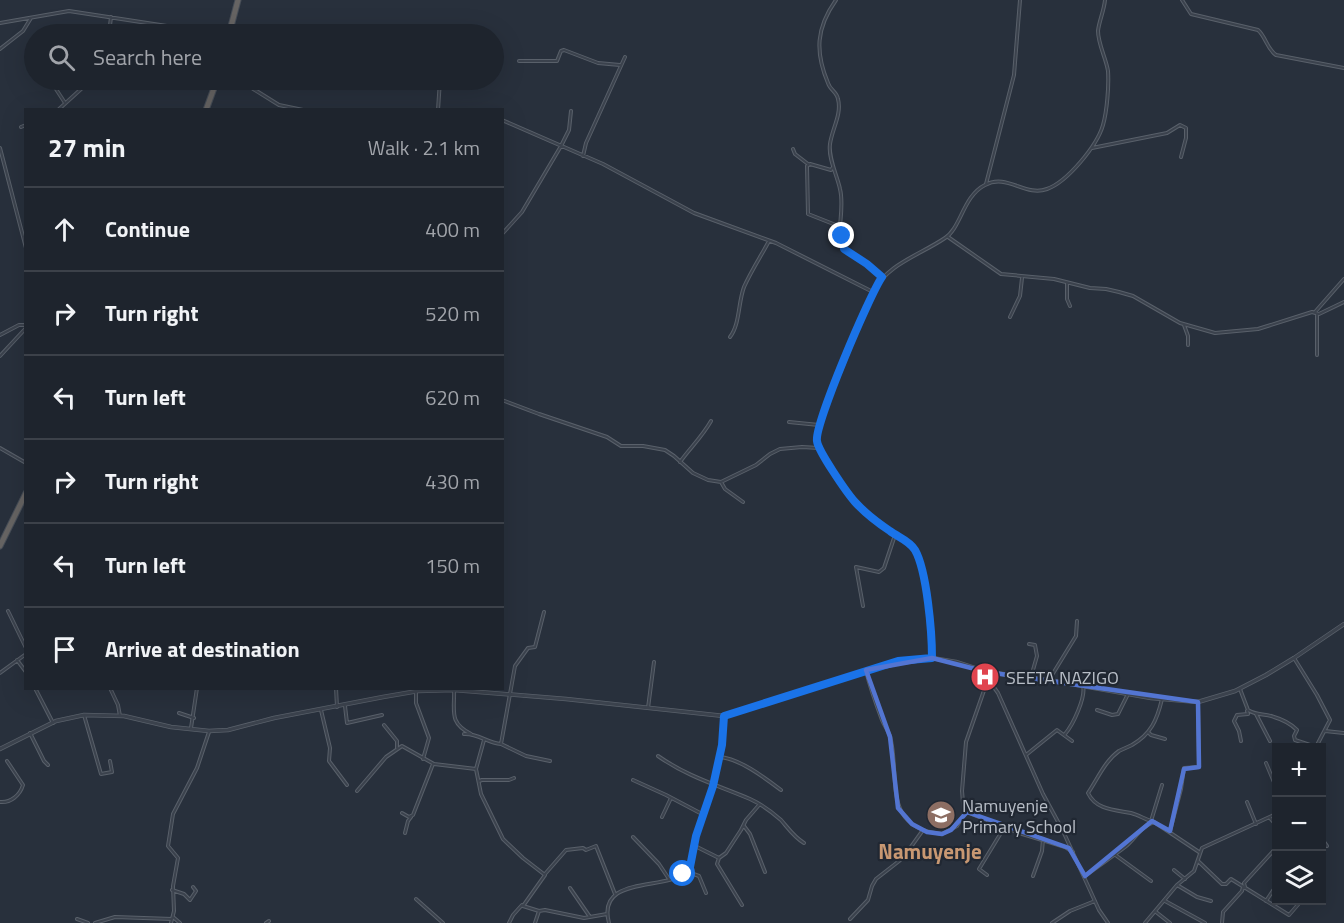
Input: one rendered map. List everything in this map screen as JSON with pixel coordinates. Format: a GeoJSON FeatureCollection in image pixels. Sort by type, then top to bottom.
{"type":"FeatureCollection","features":[{"type":"Feature","properties":{"kind":"highway"},"geometry":{"type":"LineString","coordinates":[[232,24],[238,0]]}},
{"type":"Feature","properties":{"kind":"highway"},"geometry":{"type":"LineString","coordinates":[[207,108],[213,90]]}},
{"type":"Feature","properties":{"kind":"highway"},"geometry":{"type":"LineString","coordinates":[[0,546],[24,497]]}},
{"type":"Feature","properties":{"kind":"street"},"geometry":{"type":"LineString","coordinates":[[836,0],[822,26],[819,40],[820,54],[828,84],[838,100],[836,125],[830,145],[842,202],[840,226],[843,247],[882,277]]}},
{"type":"Feature","properties":{"kind":"street"},"geometry":{"type":"LineString","coordinates":[[986,184],[1014,75],[1020,0]]}},
{"type":"Feature","properties":{"kind":"street"},"geometry":{"type":"LineString","coordinates":[[932,658],[929,613],[920,562],[913,547],[854,501],[819,448],[816,436],[819,424],[873,292],[882,277],[904,261],[948,237],[971,196],[986,184],[1005,182],[1029,191],[1046,190],[1067,175],[1095,141],[1103,125],[1108,85],[1108,70],[1098,33],[1104,14],[1105,0]]}},
{"type":"Feature","properties":{"kind":"street"},"geometry":{"type":"LineString","coordinates":[[1182,0],[1191,14],[1258,30],[1276,55],[1344,68]]}},
{"type":"Feature","properties":{"kind":"street"},"geometry":{"type":"LineString","coordinates":[[0,23],[69,11],[155,24]]}},
{"type":"Feature","properties":{"kind":"street"},"geometry":{"type":"LineString","coordinates":[[110,24],[111,17]]}},
{"type":"Feature","properties":{"kind":"street"},"geometry":{"type":"LineString","coordinates":[[27,24],[31,18]]}},
{"type":"Feature","properties":{"kind":"street"},"geometry":{"type":"LineString","coordinates":[[0,49],[24,29]]}},
{"type":"Feature","properties":{"kind":"street"},"geometry":{"type":"LineString","coordinates":[[519,61],[556,61],[561,51],[564,50],[598,63],[620,65]]}},
{"type":"Feature","properties":{"kind":"street"},"geometry":{"type":"LineString","coordinates":[[583,156],[586,143],[625,57]]}},
{"type":"Feature","properties":{"kind":"street"},"geometry":{"type":"LineString","coordinates":[[57,90],[65,103]]}},
{"type":"Feature","properties":{"kind":"street"},"geometry":{"type":"LineString","coordinates":[[60,108],[80,90]]}},
{"type":"Feature","properties":{"kind":"street"},"geometry":{"type":"LineString","coordinates":[[255,90],[279,105],[293,108]]}},
{"type":"Feature","properties":{"kind":"street"},"geometry":{"type":"LineString","coordinates":[[438,108],[439,90]]}},
{"type":"Feature","properties":{"kind":"street"},"geometry":{"type":"LineString","coordinates":[[504,232],[522,212],[561,146],[569,130],[571,111]]}},
{"type":"Feature","properties":{"kind":"street"},"geometry":{"type":"LineString","coordinates":[[504,121],[603,164],[694,213],[769,241],[873,292]]}},
{"type":"Feature","properties":{"kind":"street"},"geometry":{"type":"LineString","coordinates":[[1090,148],[1167,133],[1180,125],[1186,128],[1187,134],[1181,158]]}},
{"type":"Feature","properties":{"kind":"street"},"geometry":{"type":"LineString","coordinates":[[1095,141],[1104,146]]}},
{"type":"Feature","properties":{"kind":"street"},"geometry":{"type":"LineString","coordinates":[[0,148],[24,240]]}},
{"type":"Feature","properties":{"kind":"street"},"geometry":{"type":"LineString","coordinates":[[793,149],[795,154],[808,164],[831,170],[833,167]]}},
{"type":"Feature","properties":{"kind":"street"},"geometry":{"type":"LineString","coordinates":[[808,164],[808,214],[840,226]]}},
{"type":"Feature","properties":{"kind":"street"},"geometry":{"type":"LineString","coordinates":[[948,237],[996,272],[1022,278],[1054,279],[1133,296],[1184,325],[1223,334],[1258,329],[1316,313],[1344,302]]}},
{"type":"Feature","properties":{"kind":"street"},"geometry":{"type":"LineString","coordinates":[[730,337],[736,327],[744,288],[769,241]]}},
{"type":"Feature","properties":{"kind":"street"},"geometry":{"type":"LineString","coordinates":[[1010,317],[1020,296],[1022,278]]}},
{"type":"Feature","properties":{"kind":"street"},"geometry":{"type":"LineString","coordinates":[[1317,355],[1316,313],[1344,279]]}},
{"type":"Feature","properties":{"kind":"street"},"geometry":{"type":"LineString","coordinates":[[1068,282],[1067,299],[1070,306]]}},
{"type":"Feature","properties":{"kind":"street"},"geometry":{"type":"LineString","coordinates":[[0,335],[24,325]]}},
{"type":"Feature","properties":{"kind":"street"},"geometry":{"type":"LineString","coordinates":[[1184,325],[1188,345]]}},
{"type":"Feature","properties":{"kind":"street"},"geometry":{"type":"LineString","coordinates":[[0,356],[24,326]]}},
{"type":"Feature","properties":{"kind":"street"},"geometry":{"type":"LineString","coordinates":[[504,401],[607,437],[621,446],[643,446],[665,450],[693,473],[708,480],[721,482],[756,465],[780,449],[819,448]]}},
{"type":"Feature","properties":{"kind":"street"},"geometry":{"type":"LineString","coordinates":[[680,462],[691,446],[700,439],[711,421]]}},
{"type":"Feature","properties":{"kind":"street"},"geometry":{"type":"LineString","coordinates":[[789,423],[795,421],[819,424]]}},
{"type":"Feature","properties":{"kind":"street"},"geometry":{"type":"LineString","coordinates":[[0,448],[24,462]]}},
{"type":"Feature","properties":{"kind":"street"},"geometry":{"type":"LineString","coordinates":[[721,482],[725,489],[743,502]]}},
{"type":"Feature","properties":{"kind":"street"},"geometry":{"type":"LineString","coordinates":[[863,606],[856,567],[879,572],[884,568],[895,534]]}},
{"type":"Feature","properties":{"kind":"street"},"geometry":{"type":"LineString","coordinates":[[8,611],[24,644]]}},
{"type":"Feature","properties":{"kind":"street"},"geometry":{"type":"LineString","coordinates":[[501,744],[516,665],[528,648],[536,647],[544,612]]}},
{"type":"Feature","properties":{"kind":"street"},"geometry":{"type":"LineString","coordinates":[[1049,680],[1076,636],[1077,621]]}},
{"type":"Feature","properties":{"kind":"street"},"geometry":{"type":"LineString","coordinates":[[465,690],[724,716],[898,661],[932,658],[956,662],[987,672],[1162,699],[1198,702],[1240,689],[1294,658],[1344,624]]}},
{"type":"Feature","properties":{"kind":"street"},"geometry":{"type":"LineString","coordinates":[[1029,644],[1035,645],[1038,651],[1031,677]]}},
{"type":"Feature","properties":{"kind":"street"},"geometry":{"type":"LineString","coordinates":[[0,673],[24,655]]}},
{"type":"Feature","properties":{"kind":"street"},"geometry":{"type":"LineString","coordinates":[[1294,658],[1296,665],[1317,694],[1330,720],[1318,743]]}},
{"type":"Feature","properties":{"kind":"street"},"geometry":{"type":"LineString","coordinates":[[17,660],[24,669]]}},
{"type":"Feature","properties":{"kind":"street"},"geometry":{"type":"LineString","coordinates":[[648,708],[654,662]]}},
{"type":"Feature","properties":{"kind":"street"},"geometry":{"type":"LineString","coordinates":[[866,670],[872,693],[890,737],[895,764],[894,793],[898,808],[912,824],[923,830],[942,834],[960,823],[964,811],[962,791],[966,742],[988,679],[987,672]]}},
{"type":"Feature","properties":{"kind":"street"},"geometry":{"type":"LineString","coordinates":[[988,679],[998,693],[1043,794],[1108,923]]}},
{"type":"Feature","properties":{"kind":"street"},"geometry":{"type":"LineString","coordinates":[[1065,734],[1071,728],[1083,698],[1083,686]]}},
{"type":"Feature","properties":{"kind":"street"},"geometry":{"type":"LineString","coordinates":[[1240,689],[1248,714],[1237,715],[1234,721],[1241,741]]}},
{"type":"Feature","properties":{"kind":"street"},"geometry":{"type":"LineString","coordinates":[[36,690],[53,723]]}},
{"type":"Feature","properties":{"kind":"street"},"geometry":{"type":"LineString","coordinates":[[111,690],[120,716]]}},
{"type":"Feature","properties":{"kind":"street"},"geometry":{"type":"LineString","coordinates":[[191,729],[197,690]]}},
{"type":"Feature","properties":{"kind":"street"},"geometry":{"type":"LineString","coordinates":[[336,690],[337,708]]}},
{"type":"Feature","properties":{"kind":"street"},"geometry":{"type":"LineString","coordinates":[[0,748],[53,723],[84,715],[120,716],[171,727],[209,731],[228,730],[274,718],[337,708],[415,690],[420,716],[429,738],[423,759]]}},
{"type":"Feature","properties":{"kind":"street"},"geometry":{"type":"LineString","coordinates":[[454,690],[457,725],[471,734],[501,744],[526,756],[550,761]]}},
{"type":"Feature","properties":{"kind":"street"},"geometry":{"type":"LineString","coordinates":[[1097,710],[1112,715],[1118,714],[1128,694]]}},
{"type":"Feature","properties":{"kind":"street"},"geometry":{"type":"LineString","coordinates":[[1162,699],[1158,715],[1149,733],[1118,752],[1102,769],[1089,793],[1097,804],[1152,822],[1170,831],[1200,852]]}},
{"type":"Feature","properties":{"kind":"street"},"geometry":{"type":"LineString","coordinates":[[1170,831],[1184,768],[1199,767],[1198,702]]}},
{"type":"Feature","properties":{"kind":"street"},"geometry":{"type":"LineString","coordinates":[[345,706],[346,723],[382,716]]}},
{"type":"Feature","properties":{"kind":"street"},"geometry":{"type":"LineString","coordinates":[[1246,708],[1256,714],[1274,717],[1292,725],[1297,730],[1295,740],[1304,743]]}},
{"type":"Feature","properties":{"kind":"street"},"geometry":{"type":"LineString","coordinates":[[321,710],[330,748],[329,763],[346,785]]}},
{"type":"Feature","properties":{"kind":"street"},"geometry":{"type":"LineString","coordinates":[[179,713],[194,718]]}},
{"type":"Feature","properties":{"kind":"street"},"geometry":{"type":"LineString","coordinates":[[1256,714],[1270,741]]}},
{"type":"Feature","properties":{"kind":"street"},"geometry":{"type":"LineString","coordinates":[[84,715],[101,774],[112,772],[110,761]]}},
{"type":"Feature","properties":{"kind":"street"},"geometry":{"type":"LineString","coordinates":[[688,872],[702,814],[713,786],[724,716]]}},
{"type":"Feature","properties":{"kind":"street"},"geometry":{"type":"LineString","coordinates":[[384,725],[397,741],[397,748]]}},
{"type":"Feature","properties":{"kind":"street"},"geometry":{"type":"LineString","coordinates":[[1026,755],[1057,730],[1072,741]]}},
{"type":"Feature","properties":{"kind":"street"},"geometry":{"type":"LineString","coordinates":[[171,920],[174,908],[172,890],[178,858],[168,846],[174,814],[197,768],[209,731]]}},
{"type":"Feature","properties":{"kind":"street"},"geometry":{"type":"LineString","coordinates":[[1325,731],[1344,733]]}},
{"type":"Feature","properties":{"kind":"street"},"geometry":{"type":"LineString","coordinates":[[30,733],[48,765]]}},
{"type":"Feature","properties":{"kind":"street"},"geometry":{"type":"LineString","coordinates":[[1149,733],[1164,739]]}},
{"type":"Feature","properties":{"kind":"street"},"geometry":{"type":"LineString","coordinates":[[464,734],[471,734]]}},
{"type":"Feature","properties":{"kind":"street"},"geometry":{"type":"LineString","coordinates":[[484,739],[476,769],[481,794],[503,839],[545,874]]}},
{"type":"Feature","properties":{"kind":"street"},"geometry":{"type":"LineString","coordinates":[[357,791],[386,758],[397,748],[404,746],[433,764],[476,769]]}},
{"type":"Feature","properties":{"kind":"street"},"geometry":{"type":"LineString","coordinates":[[658,756],[676,768],[713,786],[749,799],[780,819],[804,843]]}},
{"type":"Feature","properties":{"kind":"street"},"geometry":{"type":"LineString","coordinates":[[719,757],[729,758],[781,790]]}},
{"type":"Feature","properties":{"kind":"street"},"geometry":{"type":"LineString","coordinates":[[0,802],[5,803],[14,798],[23,785],[8,761]]}},
{"type":"Feature","properties":{"kind":"street"},"geometry":{"type":"LineString","coordinates":[[1266,763],[1272,777]]}},
{"type":"Feature","properties":{"kind":"street"},"geometry":{"type":"LineString","coordinates":[[405,833],[433,764]]}},
{"type":"Feature","properties":{"kind":"street"},"geometry":{"type":"LineString","coordinates":[[479,781],[514,778]]}},
{"type":"Feature","properties":{"kind":"street"},"geometry":{"type":"LineString","coordinates":[[633,780],[702,814]]}},
{"type":"Feature","properties":{"kind":"street"},"geometry":{"type":"LineString","coordinates":[[1085,876],[1126,846],[1134,836],[1152,822],[1162,784]]}},
{"type":"Feature","properties":{"kind":"street"},"geometry":{"type":"LineString","coordinates":[[662,817],[671,798]]}},
{"type":"Feature","properties":{"kind":"street"},"geometry":{"type":"LineString","coordinates":[[1247,802],[1257,824]]}},
{"type":"Feature","properties":{"kind":"street"},"geometry":{"type":"LineString","coordinates":[[742,905],[717,864],[746,820],[759,805]]}},
{"type":"Feature","properties":{"kind":"street"},"geometry":{"type":"LineString","coordinates":[[964,811],[1004,828],[1043,839],[1074,852]]}},
{"type":"Feature","properties":{"kind":"street"},"geometry":{"type":"LineString","coordinates":[[402,813],[411,817]]}},
{"type":"Feature","properties":{"kind":"street"},"geometry":{"type":"LineString","coordinates":[[1145,923],[1177,885],[1194,871],[1200,852],[1209,844],[1270,818],[1272,820]]}},
{"type":"Feature","properties":{"kind":"street"},"geometry":{"type":"LineString","coordinates":[[744,826],[750,834],[765,872]]}},
{"type":"Feature","properties":{"kind":"street"},"geometry":{"type":"LineString","coordinates":[[987,875],[979,869],[1004,828]]}},
{"type":"Feature","properties":{"kind":"street"},"geometry":{"type":"LineString","coordinates":[[850,919],[868,900],[876,879],[903,858],[923,830]]}},
{"type":"Feature","properties":{"kind":"street"},"geometry":{"type":"LineString","coordinates":[[633,837],[659,864],[669,879]]}},
{"type":"Feature","properties":{"kind":"street"},"geometry":{"type":"LineString","coordinates":[[1033,876],[1042,851],[1043,839]]}},
{"type":"Feature","properties":{"kind":"street"},"geometry":{"type":"LineString","coordinates":[[509,923],[566,850],[580,848],[586,850],[596,846],[615,894]]}},
{"type":"Feature","properties":{"kind":"street"},"geometry":{"type":"LineString","coordinates":[[694,846],[719,858]]}},
{"type":"Feature","properties":{"kind":"street"},"geometry":{"type":"LineString","coordinates":[[1222,923],[1223,912],[1273,851]]}},
{"type":"Feature","properties":{"kind":"street"},"geometry":{"type":"LineString","coordinates":[[1114,854],[1150,881]]}},
{"type":"Feature","properties":{"kind":"street"},"geometry":{"type":"LineString","coordinates":[[1198,861],[1222,884],[1226,884],[1231,879],[1272,905]]}},
{"type":"Feature","properties":{"kind":"street"},"geometry":{"type":"LineString","coordinates":[[1174,870],[1185,879]]}},
{"type":"Feature","properties":{"kind":"street"},"geometry":{"type":"LineString","coordinates":[[609,923],[607,914],[615,894],[622,890],[688,872],[699,876],[706,893]]}},
{"type":"Feature","properties":{"kind":"street"},"geometry":{"type":"LineString","coordinates":[[1177,885],[1197,897],[1211,901]]}},
{"type":"Feature","properties":{"kind":"street"},"geometry":{"type":"LineString","coordinates":[[172,890],[183,894],[190,900],[196,891],[193,887]]}},
{"type":"Feature","properties":{"kind":"street"},"geometry":{"type":"LineString","coordinates":[[570,888],[590,917]]}},
{"type":"Feature","properties":{"kind":"street"},"geometry":{"type":"LineString","coordinates":[[1266,901],[1272,892]]}},
{"type":"Feature","properties":{"kind":"street"},"geometry":{"type":"LineString","coordinates":[[416,899],[442,923]]}},
{"type":"Feature","properties":{"kind":"street"},"geometry":{"type":"LineString","coordinates":[[1052,923],[1095,901]]}},
{"type":"Feature","properties":{"kind":"street"},"geometry":{"type":"LineString","coordinates":[[1165,901],[1205,923]]}},
{"type":"Feature","properties":{"kind":"street"},"geometry":{"type":"LineString","coordinates":[[522,905],[539,911],[545,910],[584,918],[607,914]]}},
{"type":"Feature","properties":{"kind":"street"},"geometry":{"type":"LineString","coordinates":[[1273,905],[1289,915],[1298,905]]}},
{"type":"Feature","properties":{"kind":"street"},"geometry":{"type":"LineString","coordinates":[[535,923],[539,911]]}},
{"type":"Feature","properties":{"kind":"street"},"geometry":{"type":"LineString","coordinates":[[1156,912],[1170,923]]}},
{"type":"Feature","properties":{"kind":"street"},"geometry":{"type":"LineString","coordinates":[[95,923],[116,917],[171,920],[180,923]]}},
{"type":"Feature","properties":{"kind":"street"},"geometry":{"type":"LineString","coordinates":[[77,919],[87,923]]}},
{"type":"Feature","properties":{"kind":"highlighted area"},"geometry":{"type":"Polygon","coordinates":[[[932,658],[987,672],[1198,702],[1199,767],[1184,769],[1170,831],[1152,821],[1085,876],[1069,848],[967,812],[951,830],[942,834],[927,832],[912,824],[898,808],[890,737],[866,670],[932,658]]]}},
{"type":"Feature","properties":{"kind":"place","name":"SEETA NAZIGO"},"geometry":{"type":"Point","coordinates":[985,677]}},
{"type":"Feature","properties":{"kind":"place","name":"Namuyenje Primary School"},"geometry":{"type":"Point","coordinates":[941,815]}},
{"type":"Feature","properties":{"kind":"district","name":"Namuyenje"},"geometry":{"type":"Point","coordinates":[930,851]}},
{"type":"Feature","properties":{"kind":"route"},"geometry":{"type":"LineString","coordinates":[[683,874],[688,872],[690,867],[702,814],[713,786],[722,745],[724,716],[898,661],[932,658],[929,613],[923,574],[916,551],[854,501],[821,453],[817,441],[818,428],[837,377],[876,285],[882,277],[844,249],[842,236]]}}]}
